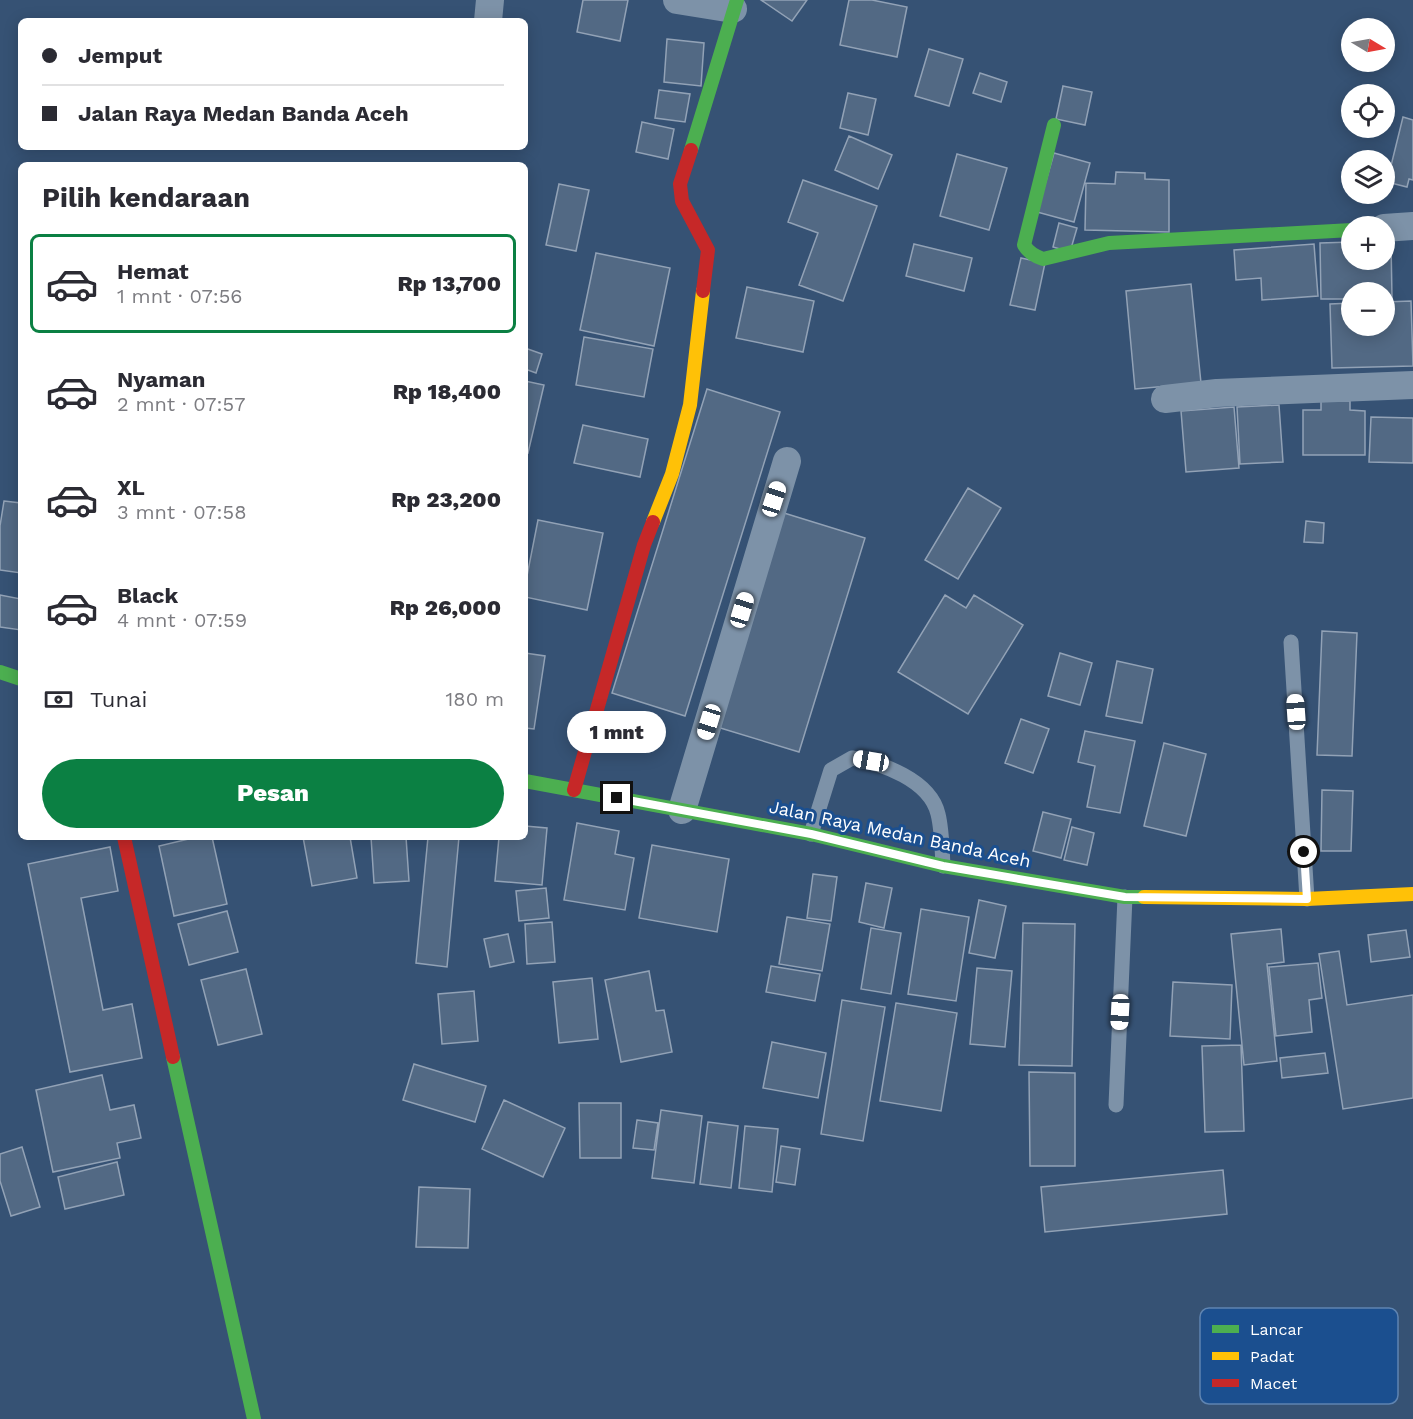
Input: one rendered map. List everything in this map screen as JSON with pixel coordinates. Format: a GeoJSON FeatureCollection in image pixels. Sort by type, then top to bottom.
{"type":"FeatureCollection","features":[{"type":"Feature","properties":{"kind":"main road"},"geometry":{"type":"LineString","coordinates":[[574,790],[644,545],[672,474],[690,405],[708,256],[706,243],[682,201],[680,184],[735,4]]}},
{"type":"Feature","properties":{"kind":"main road"},"geometry":{"type":"LineString","coordinates":[[1054,125],[1024,245],[1029,253],[1036,257],[1044,259],[1109,243],[1341,231]]}},
{"type":"Feature","properties":{"kind":"main road"},"geometry":{"type":"LineString","coordinates":[[0,672],[18,678]]}},
{"type":"Feature","properties":{"kind":"main road","name":"Jalan Raya Medan Banda Aceh"},"geometry":{"type":"LineString","coordinates":[[528,782],[811,834],[943,866],[1125,897],[1307,899],[1413,894]]}},
{"type":"Feature","properties":{"kind":"main road"},"geometry":{"type":"LineString","coordinates":[[125,840],[254,1419]]}},
{"type":"Feature","properties":{"kind":"street"},"geometry":{"type":"LineString","coordinates":[[488,18],[490,0]]}},
{"type":"Feature","properties":{"kind":"street"},"geometry":{"type":"LineString","coordinates":[[677,0],[735,4]]}},
{"type":"Feature","properties":{"kind":"street"},"geometry":{"type":"LineString","coordinates":[[1395,227],[1413,226]]}},
{"type":"Feature","properties":{"kind":"street"},"geometry":{"type":"LineString","coordinates":[[1165,399],[1217,393],[1413,385]]}},
{"type":"Feature","properties":{"kind":"street"},"geometry":{"type":"LineString","coordinates":[[682,810],[787,461]]}},
{"type":"Feature","properties":{"kind":"lane"},"geometry":{"type":"LineString","coordinates":[[1291,642],[1307,899]]}},
{"type":"Feature","properties":{"kind":"lane"},"geometry":{"type":"LineString","coordinates":[[811,834],[831,770],[852,758],[871,761],[909,779],[930,796],[938,813],[943,866]]}},
{"type":"Feature","properties":{"kind":"lane"},"geometry":{"type":"LineString","coordinates":[[1116,1105],[1125,897]]}},
{"type":"Feature","properties":{"kind":"building"},"geometry":{"type":"Polygon","coordinates":[[[583,0],[628,0],[620,41],[577,32],[583,0]]]}},
{"type":"Feature","properties":{"kind":"building"},"geometry":{"type":"Polygon","coordinates":[[[761,0],[807,0],[792,21],[761,0]]]}},
{"type":"Feature","properties":{"kind":"building"},"geometry":{"type":"Polygon","coordinates":[[[849,0],[872,0],[907,7],[897,57],[840,45],[849,0]]]}},
{"type":"Feature","properties":{"kind":"building"},"geometry":{"type":"Polygon","coordinates":[[[667,39],[704,43],[701,86],[664,82],[667,39]]]}},
{"type":"Feature","properties":{"kind":"building"},"geometry":{"type":"Polygon","coordinates":[[[929,49],[963,59],[949,106],[915,96],[929,49]]]}},
{"type":"Feature","properties":{"kind":"building"},"geometry":{"type":"Polygon","coordinates":[[[980,73],[1007,82],[1001,102],[973,93],[980,73]]]}},
{"type":"Feature","properties":{"kind":"building"},"geometry":{"type":"Polygon","coordinates":[[[1063,86],[1092,92],[1085,125],[1056,119],[1063,86]]]}},
{"type":"Feature","properties":{"kind":"building"},"geometry":{"type":"Polygon","coordinates":[[[659,90],[690,94],[685,122],[655,118],[659,90]]]}},
{"type":"Feature","properties":{"kind":"building"},"geometry":{"type":"Polygon","coordinates":[[[848,93],[876,99],[868,135],[840,128],[848,93]]]}},
{"type":"Feature","properties":{"kind":"building"},"geometry":{"type":"Polygon","coordinates":[[[1403,117],[1413,120],[1413,180],[1409,179],[1407,187],[1395,184],[1395,150],[1403,117]]]}},
{"type":"Feature","properties":{"kind":"building"},"geometry":{"type":"Polygon","coordinates":[[[642,122],[674,129],[668,159],[636,152],[642,122]]]}},
{"type":"Feature","properties":{"kind":"building"},"geometry":{"type":"Polygon","coordinates":[[[849,136],[892,155],[878,189],[835,170],[849,136]]]}},
{"type":"Feature","properties":{"kind":"building"},"geometry":{"type":"Polygon","coordinates":[[[1054,153],[1090,163],[1074,222],[1037,212],[1054,153]]]}},
{"type":"Feature","properties":{"kind":"building"},"geometry":{"type":"Polygon","coordinates":[[[957,154],[1007,168],[989,230],[940,216],[957,154]]]}},
{"type":"Feature","properties":{"kind":"building"},"geometry":{"type":"Polygon","coordinates":[[[1116,172],[1145,173],[1145,179],[1169,180],[1169,232],[1085,230],[1086,183],[1115,184],[1116,172]]]}},
{"type":"Feature","properties":{"kind":"building"},"geometry":{"type":"Polygon","coordinates":[[[803,180],[877,206],[843,301],[799,285],[818,233],[788,222],[803,180]]]}},
{"type":"Feature","properties":{"kind":"building"},"geometry":{"type":"Polygon","coordinates":[[[559,184],[589,190],[576,251],[546,245],[559,184]]]}},
{"type":"Feature","properties":{"kind":"building"},"geometry":{"type":"Polygon","coordinates":[[[1059,223],[1077,228],[1070,252],[1053,247],[1059,223]]]}},
{"type":"Feature","properties":{"kind":"building"},"geometry":{"type":"Polygon","coordinates":[[[1341,242],[1341,270],[1392,270],[1392,282],[1341,282],[1341,299],[1321,299],[1320,243],[1341,242]]]}},
{"type":"Feature","properties":{"kind":"building"},"geometry":{"type":"Polygon","coordinates":[[[914,244],[972,258],[964,291],[906,276],[914,244]]]}},
{"type":"Feature","properties":{"kind":"building"},"geometry":{"type":"Polygon","coordinates":[[[1314,244],[1318,296],[1262,300],[1261,278],[1236,280],[1234,250],[1314,244]]]}},
{"type":"Feature","properties":{"kind":"building"},"geometry":{"type":"Polygon","coordinates":[[[596,253],[670,268],[654,346],[580,330],[596,253]]]}},
{"type":"Feature","properties":{"kind":"building"},"geometry":{"type":"Polygon","coordinates":[[[1021,258],[1045,263],[1035,310],[1010,305],[1021,258]]]}},
{"type":"Feature","properties":{"kind":"building"},"geometry":{"type":"Polygon","coordinates":[[[1191,284],[1201,383],[1135,389],[1126,291],[1191,284]]]}},
{"type":"Feature","properties":{"kind":"building"},"geometry":{"type":"Polygon","coordinates":[[[747,287],[814,301],[803,352],[736,338],[747,287]]]}},
{"type":"Feature","properties":{"kind":"building"},"geometry":{"type":"Polygon","coordinates":[[[1411,301],[1413,366],[1332,368],[1330,304],[1341,304],[1341,336],[1395,336],[1395,302],[1411,301]]]}},
{"type":"Feature","properties":{"kind":"building"},"geometry":{"type":"Polygon","coordinates":[[[584,337],[653,349],[644,397],[576,385],[584,337]]]}},
{"type":"Feature","properties":{"kind":"building"},"geometry":{"type":"Polygon","coordinates":[[[528,349],[542,354],[536,373],[528,370],[528,349]]]}},
{"type":"Feature","properties":{"kind":"building"},"geometry":{"type":"Polygon","coordinates":[[[528,382],[544,385],[528,453],[528,382]]]}},
{"type":"Feature","properties":{"kind":"building"},"geometry":{"type":"Polygon","coordinates":[[[707,389],[780,412],[685,716],[612,693],[707,389]]]}},
{"type":"Feature","properties":{"kind":"building"},"geometry":{"type":"Polygon","coordinates":[[[1321,401],[1350,401],[1350,410],[1365,411],[1365,455],[1303,455],[1303,410],[1321,410],[1321,401]]]}},
{"type":"Feature","properties":{"kind":"building"},"geometry":{"type":"Polygon","coordinates":[[[1279,405],[1283,462],[1240,464],[1237,407],[1279,405]]]}},
{"type":"Feature","properties":{"kind":"building"},"geometry":{"type":"Polygon","coordinates":[[[1234,407],[1239,468],[1186,472],[1181,411],[1234,407]]]}},
{"type":"Feature","properties":{"kind":"building"},"geometry":{"type":"Polygon","coordinates":[[[1371,417],[1413,418],[1413,463],[1369,462],[1371,417]]]}},
{"type":"Feature","properties":{"kind":"building"},"geometry":{"type":"Polygon","coordinates":[[[583,425],[648,439],[640,477],[574,463],[583,425]]]}},
{"type":"Feature","properties":{"kind":"building"},"geometry":{"type":"Polygon","coordinates":[[[968,488],[1001,508],[958,579],[925,560],[968,488]]]}},
{"type":"Feature","properties":{"kind":"building"},"geometry":{"type":"Polygon","coordinates":[[[4,501],[18,503],[18,573],[0,570],[0,526],[4,501]]]}},
{"type":"Feature","properties":{"kind":"building"},"geometry":{"type":"Polygon","coordinates":[[[784,513],[865,538],[799,752],[717,727],[784,513]]]}},
{"type":"Feature","properties":{"kind":"building"},"geometry":{"type":"Polygon","coordinates":[[[538,520],[603,533],[587,610],[528,598],[528,571],[538,520]]]}},
{"type":"Feature","properties":{"kind":"building"},"geometry":{"type":"Polygon","coordinates":[[[1306,521],[1324,523],[1323,543],[1304,542],[1306,521]]]}},
{"type":"Feature","properties":{"kind":"building"},"geometry":{"type":"Polygon","coordinates":[[[0,595],[18,598],[18,630],[0,627],[0,595]]]}},
{"type":"Feature","properties":{"kind":"building"},"geometry":{"type":"Polygon","coordinates":[[[945,595],[966,608],[974,595],[1023,625],[968,714],[898,672],[945,595]]]}},
{"type":"Feature","properties":{"kind":"building"},"geometry":{"type":"Polygon","coordinates":[[[1322,631],[1357,633],[1352,756],[1317,755],[1322,631]]]}},
{"type":"Feature","properties":{"kind":"building"},"geometry":{"type":"Polygon","coordinates":[[[528,653],[545,656],[534,729],[528,728],[528,653]]]}},
{"type":"Feature","properties":{"kind":"building"},"geometry":{"type":"Polygon","coordinates":[[[1060,653],[1092,663],[1080,705],[1048,696],[1060,653]]]}},
{"type":"Feature","properties":{"kind":"building"},"geometry":{"type":"Polygon","coordinates":[[[1117,661],[1153,669],[1142,723],[1106,716],[1117,661]]]}},
{"type":"Feature","properties":{"kind":"building"},"geometry":{"type":"Polygon","coordinates":[[[1021,719],[1049,729],[1033,773],[1005,763],[1021,719]]]}},
{"type":"Feature","properties":{"kind":"building"},"geometry":{"type":"Polygon","coordinates":[[[1085,731],[1135,741],[1120,813],[1087,807],[1095,766],[1078,762],[1085,731]]]}},
{"type":"Feature","properties":{"kind":"building"},"geometry":{"type":"Polygon","coordinates":[[[1164,743],[1206,754],[1186,836],[1144,826],[1164,743]]]}},
{"type":"Feature","properties":{"kind":"building"},"geometry":{"type":"Polygon","coordinates":[[[1322,790],[1353,791],[1351,851],[1321,851],[1322,790]]]}},
{"type":"Feature","properties":{"kind":"building"},"geometry":{"type":"Polygon","coordinates":[[[1043,812],[1071,819],[1061,858],[1033,851],[1043,812]]]}},
{"type":"Feature","properties":{"kind":"building"},"geometry":{"type":"Polygon","coordinates":[[[577,823],[619,831],[615,854],[634,858],[625,910],[564,900],[577,823]]]}},
{"type":"Feature","properties":{"kind":"building"},"geometry":{"type":"Polygon","coordinates":[[[528,826],[547,828],[542,885],[495,881],[499,840],[528,840],[528,826]]]}},
{"type":"Feature","properties":{"kind":"building"},"geometry":{"type":"Polygon","coordinates":[[[1072,827],[1094,833],[1087,865],[1064,860],[1072,827]]]}},
{"type":"Feature","properties":{"kind":"building"},"geometry":{"type":"Polygon","coordinates":[[[184,840],[213,840],[227,904],[174,916],[159,846],[184,840]]]}},
{"type":"Feature","properties":{"kind":"building"},"geometry":{"type":"Polygon","coordinates":[[[304,840],[351,840],[357,878],[312,886],[304,840]]]}},
{"type":"Feature","properties":{"kind":"building"},"geometry":{"type":"Polygon","coordinates":[[[371,840],[406,840],[409,881],[374,883],[371,840]]]}},
{"type":"Feature","properties":{"kind":"building"},"geometry":{"type":"Polygon","coordinates":[[[428,840],[459,840],[447,967],[416,963],[428,840]]]}},
{"type":"Feature","properties":{"kind":"building"},"geometry":{"type":"Polygon","coordinates":[[[652,845],[729,859],[717,932],[639,918],[652,845]]]}},
{"type":"Feature","properties":{"kind":"building"},"geometry":{"type":"Polygon","coordinates":[[[110,847],[118,891],[81,898],[103,1010],[132,1004],[142,1058],[70,1072],[28,864],[110,847]]]}},
{"type":"Feature","properties":{"kind":"building"},"geometry":{"type":"Polygon","coordinates":[[[813,874],[837,877],[831,921],[807,918],[813,874]]]}},
{"type":"Feature","properties":{"kind":"building"},"geometry":{"type":"Polygon","coordinates":[[[866,883],[892,888],[884,928],[859,922],[866,883]]]}},
{"type":"Feature","properties":{"kind":"building"},"geometry":{"type":"Polygon","coordinates":[[[546,888],[549,918],[519,921],[516,891],[546,888]]]}},
{"type":"Feature","properties":{"kind":"building"},"geometry":{"type":"Polygon","coordinates":[[[979,900],[1006,906],[995,958],[969,953],[979,900]]]}},
{"type":"Feature","properties":{"kind":"building"},"geometry":{"type":"Polygon","coordinates":[[[921,909],[969,917],[956,1001],[908,994],[921,909]]]}},
{"type":"Feature","properties":{"kind":"building"},"geometry":{"type":"Polygon","coordinates":[[[227,911],[238,952],[189,965],[178,924],[227,911]]]}},
{"type":"Feature","properties":{"kind":"building"},"geometry":{"type":"Polygon","coordinates":[[[787,917],[830,924],[822,971],[779,964],[787,917]]]}},
{"type":"Feature","properties":{"kind":"building"},"geometry":{"type":"Polygon","coordinates":[[[552,922],[555,962],[527,964],[525,924],[552,922]]]}},
{"type":"Feature","properties":{"kind":"building"},"geometry":{"type":"Polygon","coordinates":[[[1023,923],[1075,924],[1072,1066],[1019,1065],[1023,923]]]}},
{"type":"Feature","properties":{"kind":"building"},"geometry":{"type":"Polygon","coordinates":[[[871,928],[901,933],[891,994],[861,989],[871,928]]]}},
{"type":"Feature","properties":{"kind":"building"},"geometry":{"type":"Polygon","coordinates":[[[1281,929],[1284,962],[1267,964],[1277,1061],[1244,1065],[1231,934],[1281,929]]]}},
{"type":"Feature","properties":{"kind":"building"},"geometry":{"type":"Polygon","coordinates":[[[1406,930],[1410,957],[1371,962],[1368,935],[1406,930]]]}},
{"type":"Feature","properties":{"kind":"building"},"geometry":{"type":"Polygon","coordinates":[[[508,934],[514,962],[490,967],[484,939],[508,934]]]}},
{"type":"Feature","properties":{"kind":"building"},"geometry":{"type":"Polygon","coordinates":[[[1339,951],[1347,1005],[1413,995],[1413,1098],[1343,1109],[1319,954],[1339,951]]]}},
{"type":"Feature","properties":{"kind":"building"},"geometry":{"type":"Polygon","coordinates":[[[1318,963],[1322,998],[1309,1000],[1312,1032],[1276,1036],[1269,967],[1318,963]]]}},
{"type":"Feature","properties":{"kind":"building"},"geometry":{"type":"Polygon","coordinates":[[[771,966],[820,974],[815,1001],[766,992],[771,966]]]}},
{"type":"Feature","properties":{"kind":"building"},"geometry":{"type":"Polygon","coordinates":[[[977,968],[1012,971],[1005,1047],[970,1044],[977,968]]]}},
{"type":"Feature","properties":{"kind":"building"},"geometry":{"type":"Polygon","coordinates":[[[246,969],[262,1034],[218,1045],[201,980],[246,969]]]}},
{"type":"Feature","properties":{"kind":"building"},"geometry":{"type":"Polygon","coordinates":[[[649,971],[656,1011],[664,1010],[672,1052],[621,1062],[605,980],[649,971]]]}},
{"type":"Feature","properties":{"kind":"building"},"geometry":{"type":"Polygon","coordinates":[[[592,978],[598,1039],[559,1043],[553,982],[592,978]]]}},
{"type":"Feature","properties":{"kind":"building"},"geometry":{"type":"Polygon","coordinates":[[[1173,982],[1232,985],[1230,1039],[1170,1036],[1173,982]]]}},
{"type":"Feature","properties":{"kind":"building"},"geometry":{"type":"Polygon","coordinates":[[[474,991],[478,1041],[442,1044],[438,994],[474,991]]]}},
{"type":"Feature","properties":{"kind":"building"},"geometry":{"type":"Polygon","coordinates":[[[842,1000],[885,1007],[863,1141],[821,1134],[842,1000]]]}},
{"type":"Feature","properties":{"kind":"building"},"geometry":{"type":"Polygon","coordinates":[[[896,1003],[957,1013],[941,1111],[880,1101],[896,1003]]]}},
{"type":"Feature","properties":{"kind":"building"},"geometry":{"type":"Polygon","coordinates":[[[772,1042],[826,1053],[818,1098],[763,1088],[772,1042]]]}},
{"type":"Feature","properties":{"kind":"building"},"geometry":{"type":"Polygon","coordinates":[[[1241,1045],[1244,1131],[1205,1132],[1202,1046],[1241,1045]]]}},
{"type":"Feature","properties":{"kind":"building"},"geometry":{"type":"Polygon","coordinates":[[[1325,1053],[1328,1073],[1282,1078],[1280,1058],[1325,1053]]]}},
{"type":"Feature","properties":{"kind":"building"},"geometry":{"type":"Polygon","coordinates":[[[414,1064],[486,1086],[475,1122],[403,1100],[414,1064]]]}},
{"type":"Feature","properties":{"kind":"building"},"geometry":{"type":"Polygon","coordinates":[[[1029,1072],[1075,1073],[1075,1166],[1030,1166],[1029,1072]]]}},
{"type":"Feature","properties":{"kind":"building"},"geometry":{"type":"Polygon","coordinates":[[[102,1075],[110,1110],[134,1105],[141,1138],[117,1143],[120,1158],[53,1172],[36,1090],[102,1075]]]}},
{"type":"Feature","properties":{"kind":"building"},"geometry":{"type":"Polygon","coordinates":[[[504,1100],[565,1128],[543,1177],[482,1149],[504,1100]]]}},
{"type":"Feature","properties":{"kind":"building"},"geometry":{"type":"Polygon","coordinates":[[[579,1103],[621,1103],[621,1158],[580,1158],[579,1103]]]}},
{"type":"Feature","properties":{"kind":"building"},"geometry":{"type":"Polygon","coordinates":[[[661,1110],[702,1116],[694,1183],[652,1178],[661,1110]]]}},
{"type":"Feature","properties":{"kind":"building"},"geometry":{"type":"Polygon","coordinates":[[[637,1120],[658,1123],[654,1150],[633,1148],[637,1120]]]}},
{"type":"Feature","properties":{"kind":"building"},"geometry":{"type":"Polygon","coordinates":[[[708,1122],[738,1126],[731,1188],[700,1184],[708,1122]]]}},
{"type":"Feature","properties":{"kind":"building"},"geometry":{"type":"Polygon","coordinates":[[[745,1126],[778,1129],[772,1192],[739,1188],[745,1126]]]}},
{"type":"Feature","properties":{"kind":"building"},"geometry":{"type":"Polygon","coordinates":[[[781,1146],[800,1149],[795,1185],[776,1182],[781,1146]]]}},
{"type":"Feature","properties":{"kind":"building"},"geometry":{"type":"Polygon","coordinates":[[[22,1147],[40,1207],[11,1216],[0,1181],[0,1154],[22,1147]]]}},
{"type":"Feature","properties":{"kind":"building"},"geometry":{"type":"Polygon","coordinates":[[[117,1162],[124,1195],[65,1209],[58,1177],[117,1162]]]}},
{"type":"Feature","properties":{"kind":"building"},"geometry":{"type":"Polygon","coordinates":[[[1223,1170],[1227,1214],[1045,1232],[1041,1187],[1223,1170]]]}},
{"type":"Feature","properties":{"kind":"building"},"geometry":{"type":"Polygon","coordinates":[[[419,1187],[470,1189],[468,1248],[416,1247],[419,1187]]]}},
{"type":"Feature","properties":{"kind":"traffic: fast"},"geometry":{"type":"LineString","coordinates":[[691,150],[737,0]]}},
{"type":"Feature","properties":{"kind":"traffic: fast"},"geometry":{"type":"LineString","coordinates":[[1054,125],[1024,245],[1032,254],[1043,259],[1109,243],[1341,231]]}},
{"type":"Feature","properties":{"kind":"traffic: fast"},"geometry":{"type":"LineString","coordinates":[[0,672],[18,678]]}},
{"type":"Feature","properties":{"kind":"traffic: fast"},"geometry":{"type":"LineString","coordinates":[[528,782],[811,834],[943,866],[1125,897],[1144,897]]}},
{"type":"Feature","properties":{"kind":"traffic: fast"},"geometry":{"type":"LineString","coordinates":[[173,1057],[254,1419]]}},
{"type":"Feature","properties":{"kind":"traffic: slow"},"geometry":{"type":"LineString","coordinates":[[653,522],[672,474],[690,405],[703,291]]}},
{"type":"Feature","properties":{"kind":"traffic: slow"},"geometry":{"type":"LineString","coordinates":[[1144,897],[1307,899],[1413,894]]}},
{"type":"Feature","properties":{"kind":"traffic: jam"},"geometry":{"type":"LineString","coordinates":[[691,150],[680,184],[682,201],[708,250],[703,291]]}},
{"type":"Feature","properties":{"kind":"traffic: jam"},"geometry":{"type":"LineString","coordinates":[[574,790],[644,545],[653,522]]}},
{"type":"Feature","properties":{"kind":"traffic: jam"},"geometry":{"type":"LineString","coordinates":[[125,840],[173,1057]]}},
{"type":"Feature","properties":{"kind":"route"},"geometry":{"type":"LineString","coordinates":[[617,798],[811,834],[943,866],[1125,897],[1307,899],[1304,852]]}}]}
